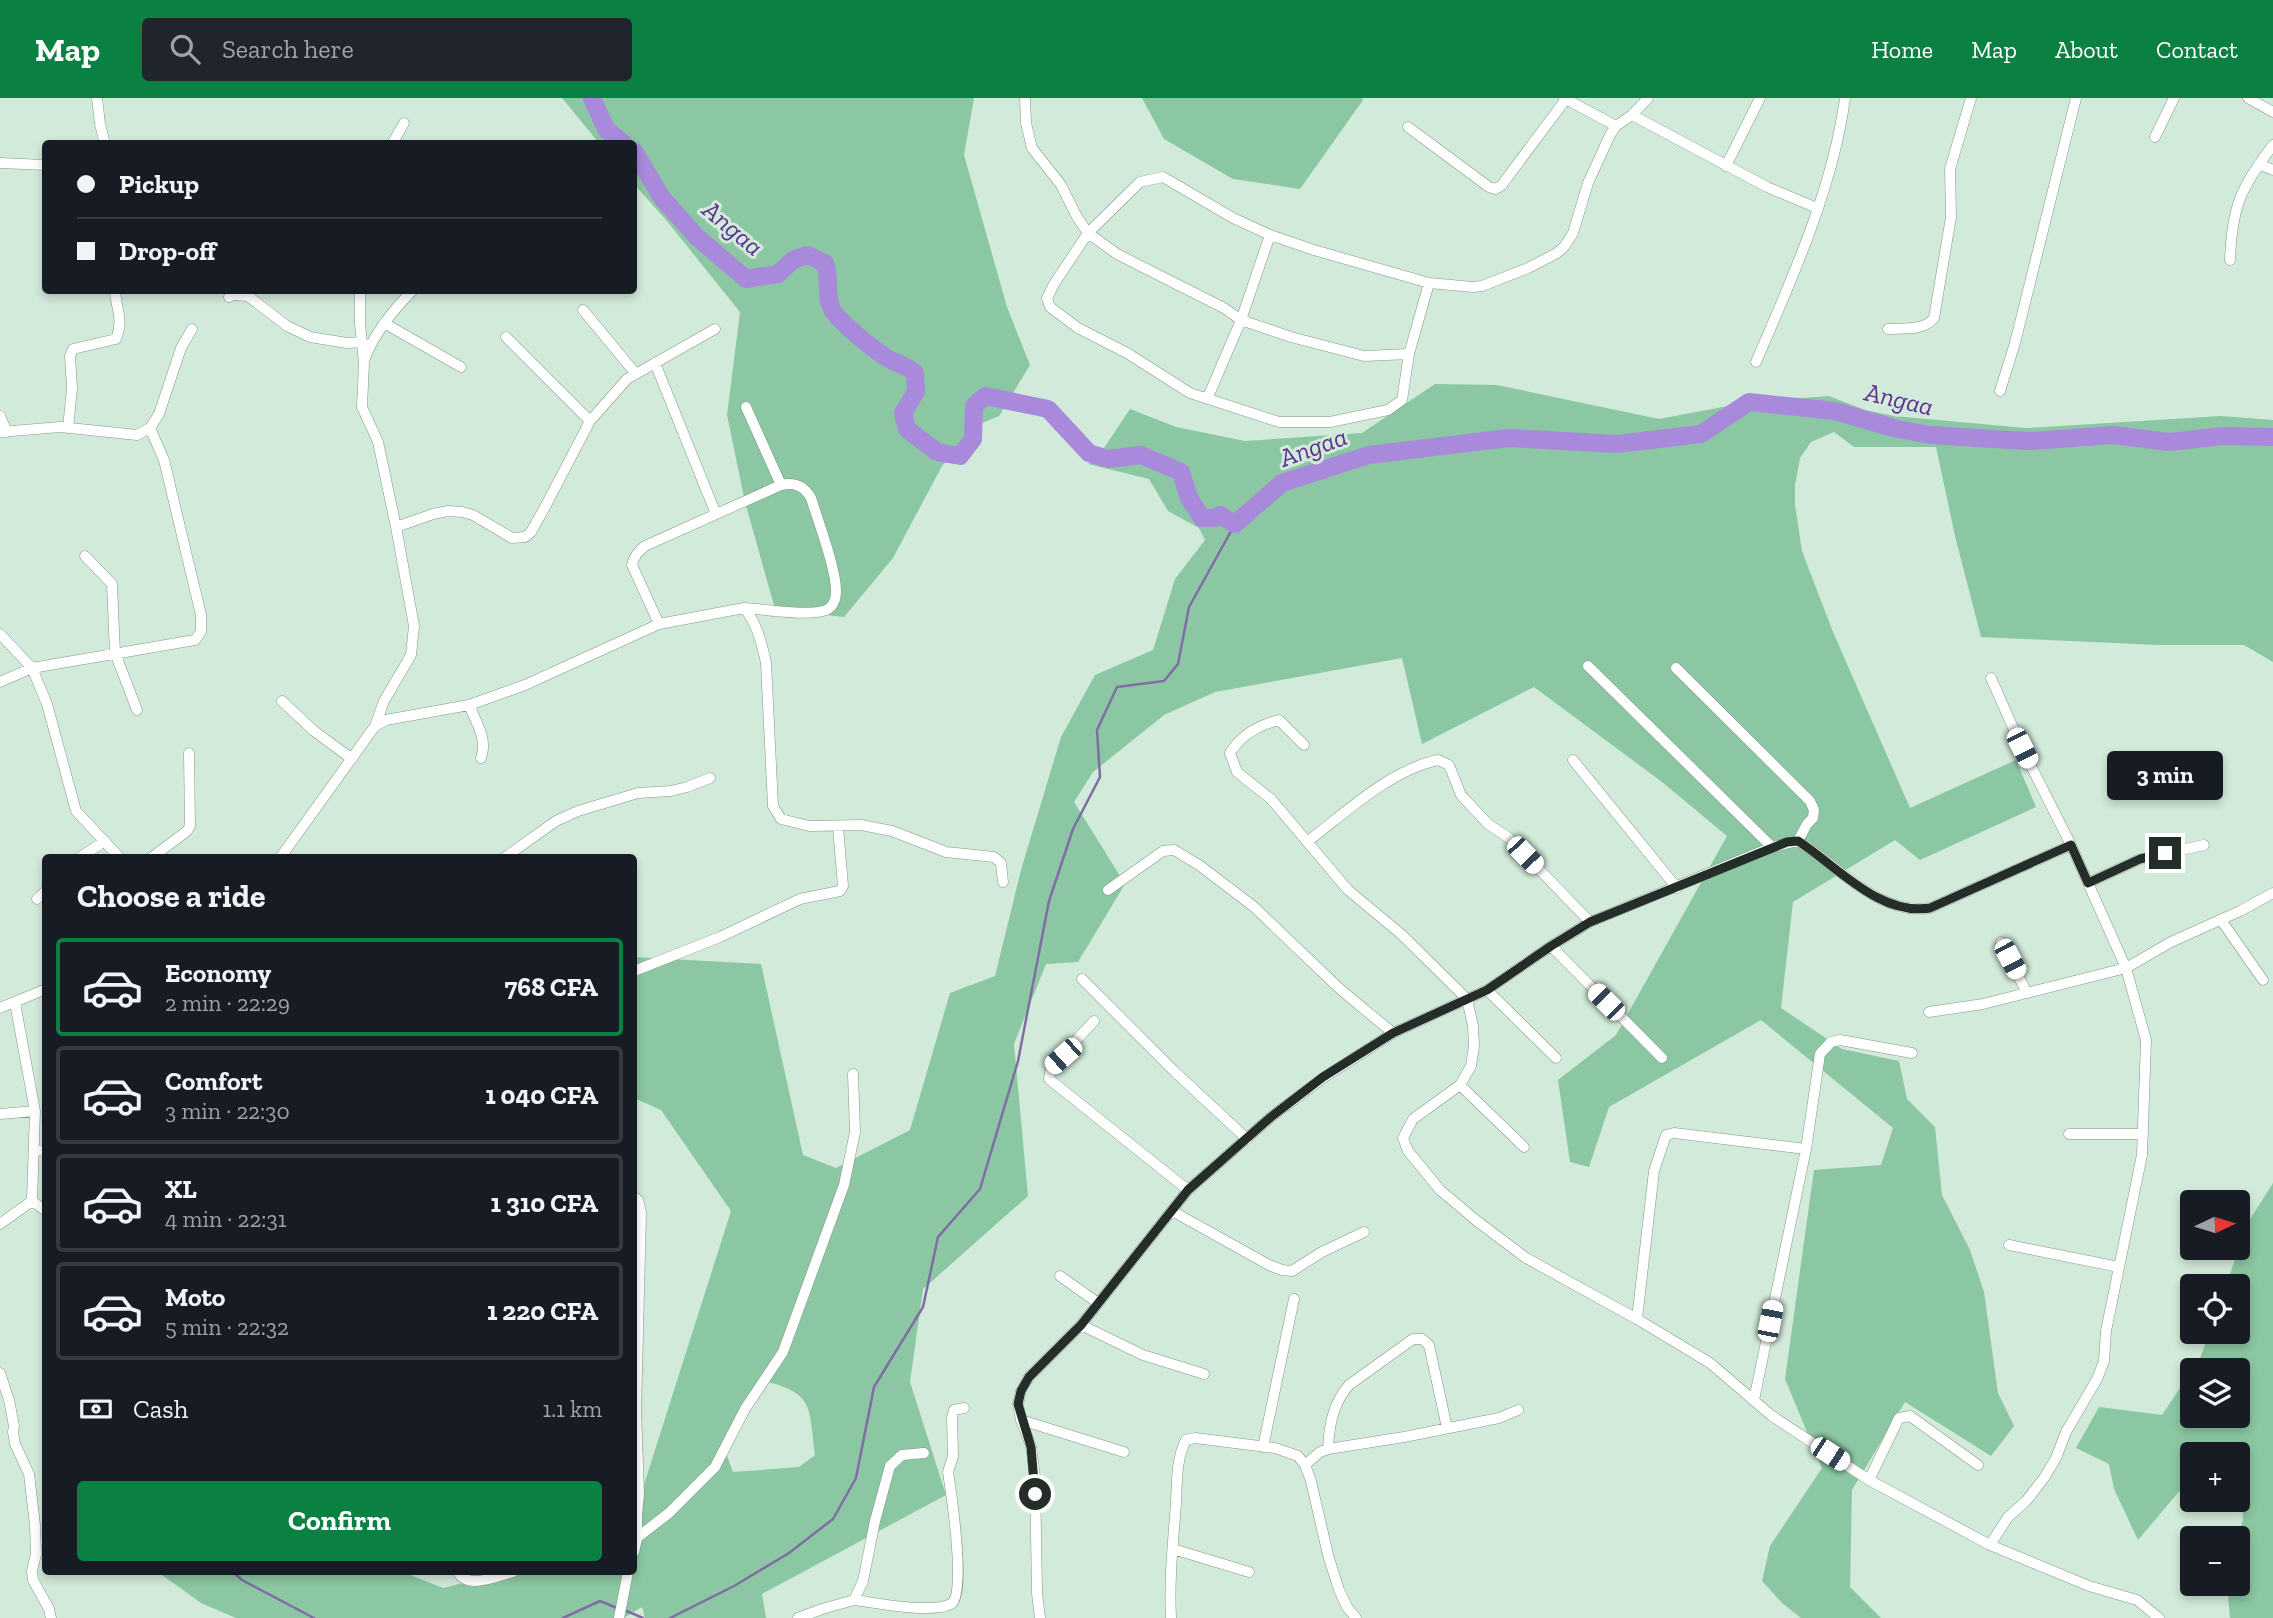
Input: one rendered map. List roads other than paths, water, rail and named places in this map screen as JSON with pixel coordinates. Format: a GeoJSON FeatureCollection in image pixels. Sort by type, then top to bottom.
{"type":"FeatureCollection","features":[{"type":"Feature","properties":{"kind":"street"},"geometry":{"type":"LineString","coordinates":[[97,98],[104,140]]}},
{"type":"Feature","properties":{"kind":"street"},"geometry":{"type":"LineString","coordinates":[[1025,98],[1026,123],[1032,148],[1061,185],[1088,233],[1117,254],[1224,308],[1241,320],[1291,337],[1364,356],[1409,354]]}},
{"type":"Feature","properties":{"kind":"street"},"geometry":{"type":"LineString","coordinates":[[1429,283],[1409,354],[1402,400],[1388,410],[1330,422],[1279,422],[1190,393],[1127,353],[1078,328],[1050,307],[1047,298],[1088,233],[1140,182],[1163,177],[1214,208],[1270,235],[1378,270],[1429,283],[1482,286],[1558,253],[1573,233],[1597,160],[1616,126],[1632,115],[1648,98]]}},
{"type":"Feature","properties":{"kind":"street"},"geometry":{"type":"LineString","coordinates":[[1726,166],[1760,98]]}},
{"type":"Feature","properties":{"kind":"street"},"geometry":{"type":"LineString","coordinates":[[1756,362],[1796,271],[1841,133],[1845,98]]}},
{"type":"Feature","properties":{"kind":"street"},"geometry":{"type":"LineString","coordinates":[[1888,329],[1922,327],[1934,318],[1951,217],[1950,169],[1971,98]]}},
{"type":"Feature","properties":{"kind":"street"},"geometry":{"type":"LineString","coordinates":[[2000,391],[2018,331],[2076,98]]}},
{"type":"Feature","properties":{"kind":"street"},"geometry":{"type":"LineString","coordinates":[[2155,137],[2174,98]]}},
{"type":"Feature","properties":{"kind":"street"},"geometry":{"type":"LineString","coordinates":[[2248,98],[2273,111]]}},
{"type":"Feature","properties":{"kind":"street"},"geometry":{"type":"LineString","coordinates":[[1408,127],[1489,187],[1495,188],[1501,186],[1565,99],[1616,126]]}},
{"type":"Feature","properties":{"kind":"street"},"geometry":{"type":"LineString","coordinates":[[1632,115],[1767,187],[1817,208]]}},
{"type":"Feature","properties":{"kind":"street"},"geometry":{"type":"LineString","coordinates":[[394,140],[404,123]]}},
{"type":"Feature","properties":{"kind":"street"},"geometry":{"type":"LineString","coordinates":[[2230,260],[2236,208],[2244,188],[2273,145]]}},
{"type":"Feature","properties":{"kind":"street"},"geometry":{"type":"LineString","coordinates":[[0,163],[42,165]]}},
{"type":"Feature","properties":{"kind":"street"},"geometry":{"type":"LineString","coordinates":[[2259,164],[2273,170]]}},
{"type":"Feature","properties":{"kind":"street"},"geometry":{"type":"LineString","coordinates":[[1208,397],[1241,320],[1270,235]]}},
{"type":"Feature","properties":{"kind":"street"},"geometry":{"type":"LineString","coordinates":[[68,428],[72,388],[70,356],[73,349],[116,339],[120,312],[115,294]]}},
{"type":"Feature","properties":{"kind":"street"},"geometry":{"type":"LineString","coordinates":[[283,854],[375,726],[384,701],[411,655],[414,626],[396,527],[378,442],[362,407],[364,362],[360,294]]}},
{"type":"Feature","properties":{"kind":"street"},"geometry":{"type":"LineString","coordinates":[[364,362],[372,341],[384,323],[409,294]]}},
{"type":"Feature","properties":{"kind":"street"},"geometry":{"type":"LineString","coordinates":[[229,297],[248,296],[287,326],[310,337],[346,343],[363,342]]}},
{"type":"Feature","properties":{"kind":"street"},"geometry":{"type":"LineString","coordinates":[[583,310],[636,374]]}},
{"type":"Feature","properties":{"kind":"street"},"geometry":{"type":"LineString","coordinates":[[384,323],[461,367]]}},
{"type":"Feature","properties":{"kind":"street"},"geometry":{"type":"LineString","coordinates":[[0,416],[3,432],[37,427],[137,435],[150,428],[159,414],[181,348],[192,329]]}},
{"type":"Feature","properties":{"kind":"street"},"geometry":{"type":"LineString","coordinates":[[396,527],[433,514],[462,512],[473,515],[512,538],[525,537],[540,516],[590,421],[627,379],[715,329]]}},
{"type":"Feature","properties":{"kind":"street"},"geometry":{"type":"LineString","coordinates":[[506,337],[590,421]]}},
{"type":"Feature","properties":{"kind":"street"},"geometry":{"type":"LineString","coordinates":[[655,363],[716,514]]}},
{"type":"Feature","properties":{"kind":"street"},"geometry":{"type":"LineString","coordinates":[[746,407],[781,485]]}},
{"type":"Feature","properties":{"kind":"street"},"geometry":{"type":"LineString","coordinates":[[0,682],[32,668],[195,640],[201,632],[201,615],[164,460],[150,428]]}},
{"type":"Feature","properties":{"kind":"street"},"geometry":{"type":"LineString","coordinates":[[375,726],[386,720],[469,705],[525,685],[659,624],[744,608],[813,612],[826,610],[833,606],[836,593],[834,574],[811,498],[806,490],[800,486],[781,485],[645,546],[634,557],[632,565],[659,624]]}},
{"type":"Feature","properties":{"kind":"street"},"geometry":{"type":"LineString","coordinates":[[85,556],[112,584],[115,653],[137,710]]}},
{"type":"Feature","properties":{"kind":"street"},"geometry":{"type":"LineString","coordinates":[[744,608],[761,642],[766,663],[773,806],[781,819],[809,826],[861,825],[882,829],[946,852],[995,857],[1001,863],[1003,882]]}},
{"type":"Feature","properties":{"kind":"street"},"geometry":{"type":"LineString","coordinates":[[0,634],[32,668],[47,704],[76,811],[116,854]]}},
{"type":"Feature","properties":{"kind":"street"},"geometry":{"type":"LineString","coordinates":[[1588,666],[1772,847]]}},
{"type":"Feature","properties":{"kind":"street"},"geometry":{"type":"LineString","coordinates":[[1676,668],[1810,801],[1814,810],[1813,818],[1798,841]]}},
{"type":"Feature","properties":{"kind":"street"},"geometry":{"type":"LineString","coordinates":[[1990,1545],[2008,1517],[2026,1501],[2044,1478],[2104,1361],[2106,1331],[2142,1155],[2146,1040],[2126,968],[1991,678]]}},
{"type":"Feature","properties":{"kind":"street"},"geometry":{"type":"LineString","coordinates":[[282,701],[314,731],[352,760]]}},
{"type":"Feature","properties":{"kind":"street"},"geometry":{"type":"LineString","coordinates":[[469,705],[483,737],[484,750],[481,758]]}},
{"type":"Feature","properties":{"kind":"street"},"geometry":{"type":"LineString","coordinates":[[1304,745],[1279,720],[1260,725],[1235,745],[1230,753],[1237,772],[1270,799],[1348,890],[1401,934],[1466,999],[1473,1026],[1471,1066],[1460,1085],[1413,1119],[1403,1138],[1408,1151],[1440,1190],[1526,1258],[1710,1363],[1772,1416],[1869,1480],[1990,1545],[2089,1586],[2137,1600],[2159,1618]]}},
{"type":"Feature","properties":{"kind":"street"},"geometry":{"type":"LineString","coordinates":[[157,854],[190,826],[189,752]]}},
{"type":"Feature","properties":{"kind":"street"},"geometry":{"type":"LineString","coordinates":[[1307,842],[1388,782],[1424,763],[1438,760],[1449,765],[1461,795],[1481,817],[1509,838],[1590,922]]}},
{"type":"Feature","properties":{"kind":"street"},"geometry":{"type":"LineString","coordinates":[[1573,760],[1677,888]]}},
{"type":"Feature","properties":{"kind":"street"},"geometry":{"type":"LineString","coordinates":[[510,854],[556,821],[578,811],[638,793],[671,791],[710,778]]}},
{"type":"Feature","properties":{"kind":"street"},"geometry":{"type":"LineString","coordinates":[[637,970],[720,937],[800,899],[840,891],[843,886],[838,827]]}},
{"type":"Feature","properties":{"kind":"street"},"geometry":{"type":"LineString","coordinates":[[85,854],[105,841]]}},
{"type":"Feature","properties":{"kind":"street"},"geometry":{"type":"LineString","coordinates":[[1040,1618],[1037,1593],[1035,1477],[1031,1447],[1018,1404],[1021,1391],[1029,1377],[1081,1325],[1188,1190],[1323,1077],[1393,1033],[1487,990],[1590,922],[1772,847],[1798,841],[1880,900],[1922,910],[2071,845]]}},
{"type":"Feature","properties":{"kind":"street"},"geometry":{"type":"LineString","coordinates":[[2088,883],[2140,859],[2204,845]]}},
{"type":"Feature","properties":{"kind":"street"},"geometry":{"type":"LineString","coordinates":[[1108,890],[1163,851],[1174,850],[1199,865],[1253,906],[1341,990],[1393,1033]]}},
{"type":"Feature","properties":{"kind":"street"},"geometry":{"type":"LineString","coordinates":[[1929,1012],[1983,1004],[2126,968],[2171,942],[2273,893]]}},
{"type":"Feature","properties":{"kind":"street"},"geometry":{"type":"LineString","coordinates":[[37,900],[42,895]]}},
{"type":"Feature","properties":{"kind":"street"},"geometry":{"type":"LineString","coordinates":[[2221,920],[2263,980]]}},
{"type":"Feature","properties":{"kind":"street"},"geometry":{"type":"LineString","coordinates":[[2001,942],[2027,993]]}},
{"type":"Feature","properties":{"kind":"street"},"geometry":{"type":"LineString","coordinates":[[1551,946],[1662,1058]]}},
{"type":"Feature","properties":{"kind":"street"},"geometry":{"type":"LineString","coordinates":[[1082,979],[1247,1139]]}},
{"type":"Feature","properties":{"kind":"street"},"geometry":{"type":"LineString","coordinates":[[1487,990],[1556,1058]]}},
{"type":"Feature","properties":{"kind":"street"},"geometry":{"type":"LineString","coordinates":[[0,1008],[42,991]]}},
{"type":"Feature","properties":{"kind":"street"},"geometry":{"type":"LineString","coordinates":[[0,1224],[32,1201],[40,1150],[15,1003]]}},
{"type":"Feature","properties":{"kind":"street"},"geometry":{"type":"LineString","coordinates":[[1094,1021],[1051,1067],[1049,1079],[1188,1190]]}},
{"type":"Feature","properties":{"kind":"street"},"geometry":{"type":"LineString","coordinates":[[1754,1400],[1806,1149],[1820,1054],[1831,1042],[1840,1040],[1912,1053]]}},
{"type":"Feature","properties":{"kind":"street"},"geometry":{"type":"LineString","coordinates":[[637,1538],[669,1513],[715,1467],[746,1409],[783,1352],[844,1185],[855,1132],[853,1074]]}},
{"type":"Feature","properties":{"kind":"street"},"geometry":{"type":"LineString","coordinates":[[1460,1085],[1524,1147]]}},
{"type":"Feature","properties":{"kind":"street"},"geometry":{"type":"LineString","coordinates":[[0,1114],[35,1111]]}},
{"type":"Feature","properties":{"kind":"street"},"geometry":{"type":"LineString","coordinates":[[1637,1319],[1654,1171],[1666,1135],[1674,1133],[1806,1149]]}},
{"type":"Feature","properties":{"kind":"street"},"geometry":{"type":"LineString","coordinates":[[2069,1134],[2143,1134]]}},
{"type":"Feature","properties":{"kind":"street"},"geometry":{"type":"LineString","coordinates":[[637,1199],[641,1212],[637,1371]]}},
{"type":"Feature","properties":{"kind":"street"},"geometry":{"type":"LineString","coordinates":[[32,1201],[42,1208]]}},
{"type":"Feature","properties":{"kind":"street"},"geometry":{"type":"LineString","coordinates":[[1172,1211],[1282,1270],[1292,1270],[1364,1232]]}},
{"type":"Feature","properties":{"kind":"street"},"geometry":{"type":"LineString","coordinates":[[2009,1245],[2119,1267]]}},
{"type":"Feature","properties":{"kind":"street"},"geometry":{"type":"LineString","coordinates":[[1060,1276],[1098,1303]]}},
{"type":"Feature","properties":{"kind":"street"},"geometry":{"type":"LineString","coordinates":[[1262,1447],[1294,1299]]}},
{"type":"Feature","properties":{"kind":"street"},"geometry":{"type":"LineString","coordinates":[[1081,1325],[1143,1354],[1204,1374]]}},
{"type":"Feature","properties":{"kind":"street"},"geometry":{"type":"LineString","coordinates":[[1328,1449],[1329,1426],[1341,1394],[1349,1385],[1413,1339],[1422,1339],[1429,1345],[1447,1428]]}},
{"type":"Feature","properties":{"kind":"street"},"geometry":{"type":"LineString","coordinates":[[0,1373],[9,1400],[15,1444],[29,1474],[35,1525],[33,1580],[51,1618]]}},
{"type":"Feature","properties":{"kind":"street"},"geometry":{"type":"LineString","coordinates":[[798,1618],[854,1600],[927,1608],[951,1604],[956,1599],[959,1580],[948,1472],[953,1456],[952,1417],[954,1410],[964,1408]]}},
{"type":"Feature","properties":{"kind":"street"},"geometry":{"type":"LineString","coordinates":[[1305,1465],[1320,1452],[1328,1449],[1499,1418],[1518,1410]]}},
{"type":"Feature","properties":{"kind":"street"},"geometry":{"type":"LineString","coordinates":[[1869,1480],[1899,1418],[1904,1415],[1910,1416],[1978,1465]]}},
{"type":"Feature","properties":{"kind":"street"},"geometry":{"type":"LineString","coordinates":[[1021,1420],[1124,1452]]}},
{"type":"Feature","properties":{"kind":"street"},"geometry":{"type":"LineString","coordinates":[[1171,1618],[1179,1464],[1185,1440],[1195,1438],[1262,1447],[1298,1456],[1305,1465],[1339,1590],[1356,1618]]}},
{"type":"Feature","properties":{"kind":"street"},"geometry":{"type":"LineString","coordinates":[[854,1600],[863,1581],[890,1466],[902,1455],[924,1453]]}},
{"type":"Feature","properties":{"kind":"street"},"geometry":{"type":"LineString","coordinates":[[1173,1549],[1249,1572]]}},
{"type":"Feature","properties":{"kind":"street"},"geometry":{"type":"LineString","coordinates":[[459,1575],[469,1581],[501,1575]]}},
{"type":"Feature","properties":{"kind":"street"},"geometry":{"type":"LineString","coordinates":[[619,1617],[627,1575]]}},
{"type":"Feature","properties":{"kind":"waterway","name":"Angaa"},"geometry":{"type":"LineString","coordinates":[[592,98],[606,129],[619,140]]}},
{"type":"Feature","properties":{"kind":"waterway","name":"Angaa"},"geometry":{"type":"LineString","coordinates":[[637,156],[662,198],[697,237],[746,279],[778,274],[793,260],[807,255],[825,263],[830,306],[837,316],[881,354],[915,373],[916,392],[903,413],[907,429],[937,452],[960,456],[973,439],[974,406],[985,396],[1048,409],[1089,453],[1108,459],[1141,455],[1181,472],[1189,498],[1202,518],[1220,515],[1235,524],[1282,483],[1369,455],[1508,438],[1617,444],[1701,434],[1749,402],[1835,411],[1897,429],[1931,435],[2031,441],[2113,435],[2169,442],[2223,436],[2273,437]]}},
{"type":"Feature","properties":{"kind":"waterway"},"geometry":{"type":"LineString","coordinates":[[670,1618],[734,1586],[789,1553],[833,1519],[856,1478],[874,1387],[923,1307],[938,1237],[980,1189],[1018,1061],[1049,901],[1073,829],[1100,777],[1097,730],[1117,687],[1164,681],[1178,664],[1189,607],[1235,524]]}},
{"type":"Feature","properties":{"kind":"waterway"},"geometry":{"type":"LineString","coordinates":[[236,1575],[314,1618]]}},
{"type":"Feature","properties":{"kind":"waterway"},"geometry":{"type":"LineString","coordinates":[[563,1618],[600,1601],[617,1608]]}},
{"type":"Feature","properties":{"kind":"waterway"},"geometry":{"type":"LineString","coordinates":[[624,1610],[643,1618]]}}]}
